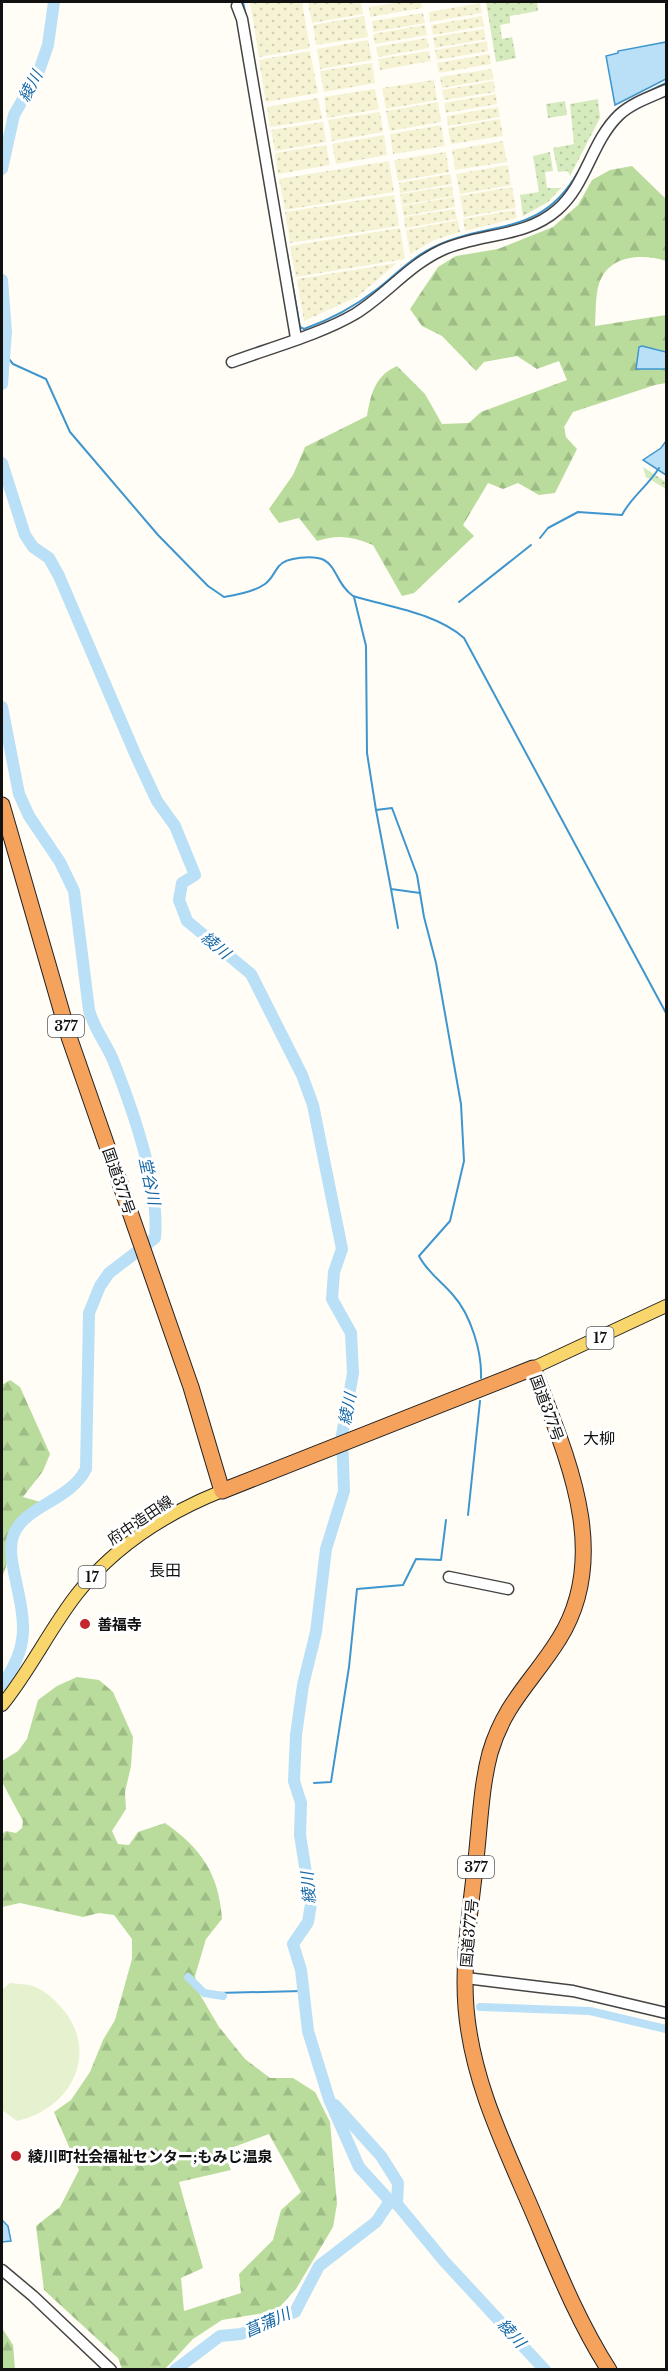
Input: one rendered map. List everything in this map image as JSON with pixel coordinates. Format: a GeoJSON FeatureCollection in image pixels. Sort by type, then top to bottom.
{"type":"FeatureCollection","features":[{"type":"Feature","properties":{"kind":"highway","name":"国道377号"},"geometry":{"type":"LineString","coordinates":[[2,806],[63,1016],[191,1388],[222,1491],[533,1368],[579,1501],[585,1561],[578,1595],[560,1639],[502,1718],[489,1757],[484,1785],[466,1978],[466,2008],[472,2050],[486,2103],[568,2291],[596,2349],[609,2370]]}},
{"type":"Feature","properties":{"kind":"main road","name":"17"},"geometry":{"type":"LineString","coordinates":[[533,1368],[666,1306]]}},
{"type":"Feature","properties":{"kind":"main road","name":"府中造田線"},"geometry":{"type":"LineString","coordinates":[[2,1706],[26,1673],[67,1607],[101,1568],[156,1525],[222,1491]]}},
{"type":"Feature","properties":{"kind":"street"},"geometry":{"type":"LineString","coordinates":[[237,6],[242,19],[296,338]]}},
{"type":"Feature","properties":{"kind":"street"},"geometry":{"type":"LineString","coordinates":[[232,362],[355,314],[405,274],[443,249],[524,228],[541,221],[570,197],[608,129],[619,115],[639,102],[666,90]]}},
{"type":"Feature","properties":{"kind":"street"},"geometry":{"type":"LineString","coordinates":[[449,1577],[508,1589]]}},
{"type":"Feature","properties":{"kind":"street"},"geometry":{"type":"LineString","coordinates":[[466,1978],[573,1991],[666,2013]]}},
{"type":"Feature","properties":{"kind":"street"},"geometry":{"type":"LineString","coordinates":[[2,2270],[111,2370]]}},
{"type":"Feature","properties":{"kind":"shaded area"},"geometry":{"type":"Polygon","coordinates":[[[250,2],[302,2],[310,48],[259,57],[250,2]]]}},
{"type":"Feature","properties":{"kind":"shaded area"},"geometry":{"type":"Polygon","coordinates":[[[308,2],[361,2],[363,14],[312,23],[308,2]]]}},
{"type":"Feature","properties":{"kind":"shaded area"},"geometry":{"type":"Polygon","coordinates":[[[401,2],[421,2],[422,8],[370,17],[369,7],[401,2]]]}},
{"type":"Feature","properties":{"kind":"shaded area"},"geometry":{"type":"Polygon","coordinates":[[[480,3],[482,13],[430,22],[429,12],[480,3]]]}},
{"type":"Feature","properties":{"kind":"shaded area"},"geometry":{"type":"Polygon","coordinates":[[[423,13],[425,23],[373,32],[372,21],[423,13]]]}},
{"type":"Feature","properties":{"kind":"shaded area"},"geometry":{"type":"Polygon","coordinates":[[[364,16],[368,37],[316,45],[313,25],[364,16]]]}},
{"type":"Feature","properties":{"kind":"shaded area"},"geometry":{"type":"Polygon","coordinates":[[[482,16],[484,26],[433,35],[431,25],[482,16]]]}},
{"type":"Feature","properties":{"kind":"shaded area"},"geometry":{"type":"Polygon","coordinates":[[[425,25],[427,35],[375,44],[373,34],[425,25]]]}},
{"type":"Feature","properties":{"kind":"shaded area"},"geometry":{"type":"Polygon","coordinates":[[[484,29],[486,39],[435,48],[433,37],[484,29]]]}},
{"type":"Feature","properties":{"kind":"shaded area"},"geometry":{"type":"Polygon","coordinates":[[[427,38],[429,48],[378,57],[376,47],[427,38]]]}},
{"type":"Feature","properties":{"kind":"shaded area"},"geometry":{"type":"Polygon","coordinates":[[[368,40],[372,60],[320,69],[317,49],[368,40]]]}},
{"type":"Feature","properties":{"kind":"shaded area"},"geometry":{"type":"Polygon","coordinates":[[[487,41],[488,51],[437,60],[435,50],[487,41]]]}},
{"type":"Feature","properties":{"kind":"shaded area"},"geometry":{"type":"Polygon","coordinates":[[[310,51],[318,93],[266,102],[259,60],[310,51]]]}},
{"type":"Feature","properties":{"kind":"shaded area"},"geometry":{"type":"Polygon","coordinates":[[[429,51],[431,61],[380,70],[378,59],[429,51]]]}},
{"type":"Feature","properties":{"kind":"shaded area"},"geometry":{"type":"Polygon","coordinates":[[[489,54],[491,64],[439,73],[437,63],[489,54]]]}},
{"type":"Feature","properties":{"kind":"shaded area"},"geometry":{"type":"Polygon","coordinates":[[[372,63],[375,83],[324,92],[320,71],[372,63]]]}},
{"type":"Feature","properties":{"kind":"shaded area"},"geometry":{"type":"Polygon","coordinates":[[[492,69],[494,79],[442,88],[440,77],[492,69]]]}},
{"type":"Feature","properties":{"kind":"shaded area"},"geometry":{"type":"Polygon","coordinates":[[[434,80],[437,100],[386,109],[382,88],[434,80]]]}},
{"type":"Feature","properties":{"kind":"shaded area"},"geometry":{"type":"Polygon","coordinates":[[[494,81],[495,92],[444,100],[442,90],[494,81]]]}},
{"type":"Feature","properties":{"kind":"shaded area"},"geometry":{"type":"Polygon","coordinates":[[[375,89],[379,109],[327,118],[324,97],[375,89]]]}},
{"type":"Feature","properties":{"kind":"shaded area"},"geometry":{"type":"Polygon","coordinates":[[[496,94],[497,104],[446,113],[444,103],[496,94]]]}},
{"type":"Feature","properties":{"kind":"shaded area"},"geometry":{"type":"Polygon","coordinates":[[[318,98],[322,119],[270,127],[267,107],[318,98]]]}},
{"type":"Feature","properties":{"kind":"shaded area"},"geometry":{"type":"Polygon","coordinates":[[[438,102],[441,122],[390,131],[386,111],[438,102]]]}},
{"type":"Feature","properties":{"kind":"shaded area"},"geometry":{"type":"Polygon","coordinates":[[[498,107],[500,117],[448,126],[447,116],[498,107]]]}},
{"type":"Feature","properties":{"kind":"shaded area"},"geometry":{"type":"Polygon","coordinates":[[[380,112],[383,132],[332,141],[328,120],[380,112]]]}},
{"type":"Feature","properties":{"kind":"shaded area"},"geometry":{"type":"Polygon","coordinates":[[[500,119],[503,136],[451,144],[448,128],[500,119]]]}},
{"type":"Feature","properties":{"kind":"shaded area"},"geometry":{"type":"Polygon","coordinates":[[[323,122],[326,142],[275,151],[271,130],[323,122]]]}},
{"type":"Feature","properties":{"kind":"shaded area"},"geometry":{"type":"Polygon","coordinates":[[[441,125],[445,146],[393,154],[390,134],[441,125]]]}},
{"type":"Feature","properties":{"kind":"shaded area"},"geometry":{"type":"Polygon","coordinates":[[[384,135],[387,155],[336,164],[332,144],[384,135]]]}},
{"type":"Feature","properties":{"kind":"shaded area"},"geometry":{"type":"Polygon","coordinates":[[[503,141],[507,162],[455,170],[452,150],[503,141]]]}},
{"type":"Feature","properties":{"kind":"shaded area"},"geometry":{"type":"Polygon","coordinates":[[[326,145],[330,165],[278,174],[275,153],[326,145]]]}},
{"type":"Feature","properties":{"kind":"shaded area"},"geometry":{"type":"Polygon","coordinates":[[[446,152],[449,172],[398,181],[394,160],[446,152]]]}},
{"type":"Feature","properties":{"kind":"shaded area"},"geometry":{"type":"Polygon","coordinates":[[[389,161],[394,192],[285,210],[279,179],[389,161]]]}},
{"type":"Feature","properties":{"kind":"shaded area"},"geometry":{"type":"Polygon","coordinates":[[[508,165],[511,185],[460,194],[456,174],[508,165]]]}},
{"type":"Feature","properties":{"kind":"shaded area"},"geometry":{"type":"Polygon","coordinates":[[[450,174],[452,184],[400,193],[399,183],[450,174]]]}},
{"type":"Feature","properties":{"kind":"shaded area"},"geometry":{"type":"Polygon","coordinates":[[[452,186],[453,196],[402,205],[400,194],[452,186]]]}},
{"type":"Feature","properties":{"kind":"shaded area"},"geometry":{"type":"Polygon","coordinates":[[[512,187],[516,208],[464,217],[460,196],[512,187]]]}},
{"type":"Feature","properties":{"kind":"shaded area"},"geometry":{"type":"Polygon","coordinates":[[[394,195],[399,226],[290,243],[285,212],[394,195]]]}},
{"type":"Feature","properties":{"kind":"shaded area"},"geometry":{"type":"Polygon","coordinates":[[[454,197],[455,207],[404,216],[402,206],[454,197]]]}},
{"type":"Feature","properties":{"kind":"shaded area"},"geometry":{"type":"Polygon","coordinates":[[[455,209],[457,219],[405,228],[404,217],[455,209]]]}},
{"type":"Feature","properties":{"kind":"shaded area"},"geometry":{"type":"Polygon","coordinates":[[[515,210],[517,218],[465,231],[463,219],[515,210]]]}},
{"type":"Feature","properties":{"kind":"shaded area"},"geometry":{"type":"Polygon","coordinates":[[[458,220],[460,232],[434,240],[410,254],[406,230],[458,220]]]}},
{"type":"Feature","properties":{"kind":"shaded area"},"geometry":{"type":"Polygon","coordinates":[[[400,228],[405,259],[296,277],[290,246],[400,228]]]}},
{"type":"Feature","properties":{"kind":"shaded area"},"geometry":{"type":"Polygon","coordinates":[[[397,263],[357,297],[304,321],[297,279],[397,263]]]}},
{"type":"Feature","properties":{"kind":"green space"},"geometry":{"type":"Polygon","coordinates":[[[486,2],[537,2],[538,11],[510,16],[510,23],[500,25],[502,39],[512,37],[516,58],[496,62],[486,2]]]}},
{"type":"Feature","properties":{"kind":"green space"},"geometry":{"type":"Polygon","coordinates":[[[598,99],[600,118],[570,176],[568,171],[558,172],[553,148],[574,144],[570,104],[598,99]]]}},
{"type":"Feature","properties":{"kind":"green space"},"geometry":{"type":"Polygon","coordinates":[[[565,101],[567,115],[548,118],[546,104],[565,101]]]}},
{"type":"Feature","properties":{"kind":"green space"},"geometry":{"type":"Polygon","coordinates":[[[550,152],[553,171],[545,172],[547,188],[561,188],[548,202],[523,216],[520,195],[539,192],[533,156],[550,152]]]}},
{"type":"Feature","properties":{"kind":"green space"},"geometry":{"type":"Polygon","coordinates":[[[632,166],[666,199],[666,261],[637,257],[618,262],[610,267],[603,274],[599,284],[595,326],[666,315],[666,383],[573,412],[564,427],[566,437],[577,449],[555,493],[539,495],[518,483],[503,489],[488,483],[463,525],[474,536],[414,593],[402,596],[373,545],[345,537],[317,541],[299,518],[279,523],[269,509],[293,475],[305,447],[367,416],[375,386],[384,375],[397,366],[425,394],[442,424],[469,423],[481,412],[567,380],[559,361],[537,369],[517,356],[484,362],[476,371],[442,336],[422,326],[410,309],[438,267],[456,256],[498,249],[553,227],[578,205],[592,180],[610,170],[632,166]]]}},
{"type":"Feature","properties":{"kind":"green space"},"geometry":{"type":"Polygon","coordinates":[[[643,467],[666,482],[666,489],[646,477],[643,467]]]}},
{"type":"Feature","properties":{"kind":"green space"},"geometry":{"type":"Polygon","coordinates":[[[10,1380],[20,1387],[50,1454],[43,1471],[23,1497],[44,1503],[22,1518],[12,1531],[7,1565],[2,1577],[2,1385],[10,1380]]]}},
{"type":"Feature","properties":{"kind":"green space"},"geometry":{"type":"Polygon","coordinates":[[[77,1677],[99,1680],[113,1692],[133,1737],[131,1766],[125,1792],[126,1809],[112,1831],[118,1844],[129,1845],[138,1832],[165,1823],[178,1832],[198,1852],[212,1875],[222,1919],[206,1939],[195,1976],[199,1993],[219,2027],[245,2059],[270,2078],[293,2078],[315,2092],[330,2122],[337,2204],[333,2227],[296,2289],[276,2311],[222,2320],[193,2339],[165,2369],[122,2369],[118,2358],[44,2290],[36,2226],[60,2207],[79,2170],[54,2112],[71,2100],[90,2072],[103,2040],[115,2020],[132,1959],[132,1939],[114,1915],[99,1913],[83,1917],[20,1903],[2,1907],[2,1834],[6,1831],[16,1833],[22,1828],[23,1821],[2,1782],[2,1761],[18,1751],[27,1739],[38,1700],[57,1686],[77,1677]],[[269,2134],[223,2151],[231,2170],[179,2182],[203,2268],[181,2278],[184,2311],[241,2293],[239,2274],[273,2240],[281,2210],[301,2192],[269,2134]]]}},
{"type":"Feature","properties":{"kind":"green space"},"geometry":{"type":"Polygon","coordinates":[[[10,1983],[25,1984],[40,1989],[59,2005],[72,2022],[78,2040],[79,2058],[75,2075],[66,2091],[53,2104],[17,2121],[2,2110],[2,1990],[10,1983]]]}},
{"type":"Feature","properties":{"kind":"green space"},"geometry":{"type":"Polygon","coordinates":[[[2,2328],[13,2345],[15,2369],[2,2369],[2,2328]]]}},
{"type":"Feature","properties":{"kind":"water"},"geometry":{"type":"Polygon","coordinates":[[[666,42],[666,79],[615,105],[606,56],[618,53],[618,51],[666,42]]]}},
{"type":"Feature","properties":{"kind":"water"},"geometry":{"type":"Polygon","coordinates":[[[639,347],[666,352],[666,369],[636,369],[639,347]]]}},
{"type":"Feature","properties":{"kind":"water"},"geometry":{"type":"Polygon","coordinates":[[[666,441],[666,475],[643,460],[661,448],[666,441]]]}},
{"type":"Feature","properties":{"kind":"water"},"geometry":{"type":"Polygon","coordinates":[[[2,2220],[8,2226],[11,2241],[2,2242],[2,2220]]]}},
{"type":"Feature","properties":{"kind":"waterway","name":"綾川"},"geometry":{"type":"LineString","coordinates":[[2,169],[14,115],[39,71],[48,45],[54,2]]}},
{"type":"Feature","properties":{"kind":"waterway"},"geometry":{"type":"LineString","coordinates":[[243,2],[246,16]]}},
{"type":"Feature","properties":{"kind":"waterway"},"geometry":{"type":"LineString","coordinates":[[593,143],[600,130],[615,112],[632,100],[666,83]]}},
{"type":"Feature","properties":{"kind":"waterway"},"geometry":{"type":"LineString","coordinates":[[287,253],[300,327],[304,329],[359,302],[426,251],[469,234],[528,219],[546,209],[563,194],[578,172]]}},
{"type":"Feature","properties":{"kind":"waterway","name":"綾川"},"geometry":{"type":"LineString","coordinates":[[2,280],[6,332],[2,384]]}},
{"type":"Feature","properties":{"kind":"waterway"},"geometry":{"type":"LineString","coordinates":[[4,353],[13,364],[46,379],[70,432],[158,535],[208,586],[224,597],[261,587],[283,563],[300,558],[319,558],[332,567],[344,587],[353,596],[440,622],[464,638],[666,1013]]}},
{"type":"Feature","properties":{"kind":"waterway","name":"綾川"},"geometry":{"type":"LineString","coordinates":[[2,463],[25,535],[33,547],[49,558],[59,576],[136,756],[157,801],[175,826],[195,875],[182,883],[179,900],[187,921],[251,974],[302,1075],[313,1105],[342,1249],[334,1272],[332,1299],[351,1333],[353,1373],[342,1435],[344,1491],[326,1549],[316,1632],[303,1685],[296,1735],[294,1781],[301,1803],[300,1835],[311,1904],[308,1922],[293,1944],[301,1970],[308,2031],[329,2099],[359,2167],[390,2201],[397,2204],[444,2261],[545,2370]]}},
{"type":"Feature","properties":{"kind":"waterway"},"geometry":{"type":"LineString","coordinates":[[540,538],[548,528],[578,512],[622,515],[659,468]]}},
{"type":"Feature","properties":{"kind":"waterway"},"geometry":{"type":"LineString","coordinates":[[459,602],[531,545]]}},
{"type":"Feature","properties":{"kind":"waterway"},"geometry":{"type":"LineString","coordinates":[[354,597],[366,646],[367,753],[376,810],[392,808],[417,875],[424,917],[436,963],[461,1104],[464,1161],[450,1221],[419,1256],[430,1272],[453,1295],[465,1313],[480,1357],[481,1378]]}},
{"type":"Feature","properties":{"kind":"waterway","name":"堂谷川"},"geometry":{"type":"LineString","coordinates":[[2,707],[19,794],[29,816],[60,862],[74,891],[89,1010],[113,1060],[129,1101],[149,1172],[155,1217],[155,1238],[109,1273],[100,1286],[89,1313],[86,1469],[69,1489],[27,1517],[13,1536],[11,1554],[21,1604],[23,1631],[18,1657],[2,1685]]}},
{"type":"Feature","properties":{"kind":"waterway"},"geometry":{"type":"LineString","coordinates":[[376,810],[391,889],[420,893]]}},
{"type":"Feature","properties":{"kind":"waterway"},"geometry":{"type":"LineString","coordinates":[[391,889],[398,928]]}},
{"type":"Feature","properties":{"kind":"waterway"},"geometry":{"type":"LineString","coordinates":[[468,1515],[480,1401]]}},
{"type":"Feature","properties":{"kind":"waterway"},"geometry":{"type":"LineString","coordinates":[[314,1783],[331,1782],[349,1667],[357,1589],[403,1585],[416,1559],[441,1560],[446,1520]]}},
{"type":"Feature","properties":{"kind":"waterway"},"geometry":{"type":"LineString","coordinates":[[188,1977],[204,1993],[223,1996]]}},
{"type":"Feature","properties":{"kind":"waterway"},"geometry":{"type":"LineString","coordinates":[[212,1995],[302,1991]]}},
{"type":"Feature","properties":{"kind":"waterway"},"geometry":{"type":"LineString","coordinates":[[480,2007],[590,2011],[666,2029]]}},
{"type":"Feature","properties":{"kind":"waterway"},"geometry":{"type":"LineString","coordinates":[[335,2105],[381,2156],[398,2183],[397,2204]]}},
{"type":"Feature","properties":{"kind":"waterway","name":"菖蒲川"},"geometry":{"type":"LineString","coordinates":[[175,2370],[220,2336],[241,2334],[295,2312],[319,2266],[376,2222],[390,2201]]}},
{"type":"Feature","properties":{"kind":"place","name":"善福寺"},"geometry":{"type":"Point","coordinates":[85,1624]}},
{"type":"Feature","properties":{"kind":"place","name":"綾川町社会福祉センター;もみじ温泉"},"geometry":{"type":"Point","coordinates":[16,2156]}},
{"type":"Feature","properties":{"kind":"district","name":"大柳"},"geometry":{"type":"Point","coordinates":[599,1438]}},
{"type":"Feature","properties":{"kind":"district","name":"長田"},"geometry":{"type":"Point","coordinates":[165,1570]}}]}
